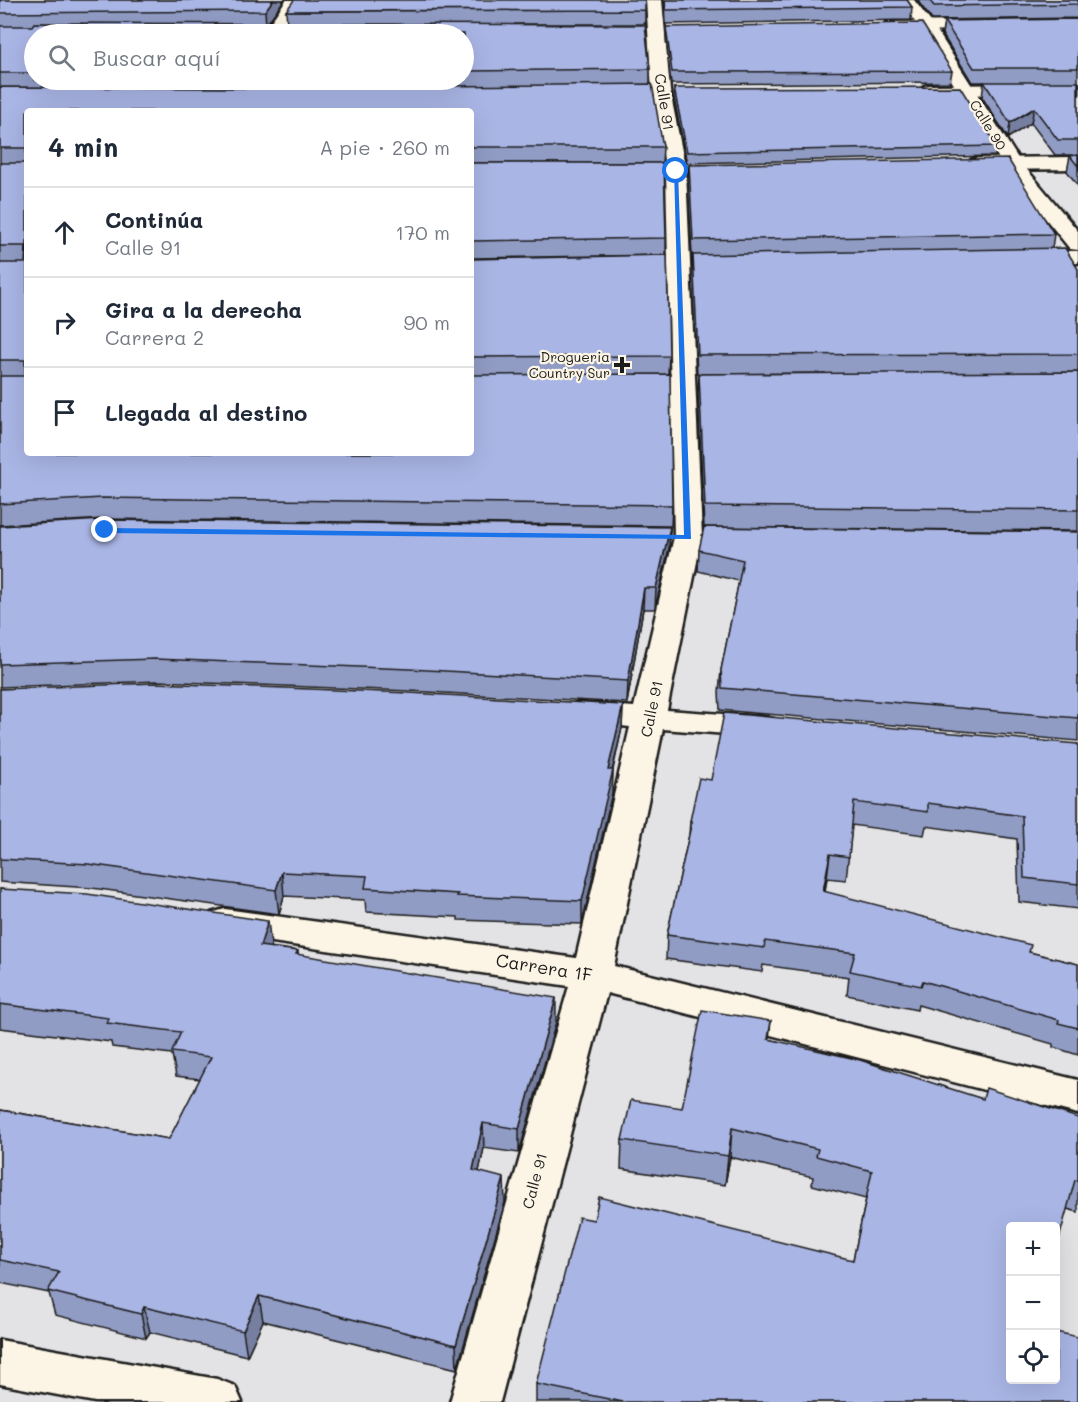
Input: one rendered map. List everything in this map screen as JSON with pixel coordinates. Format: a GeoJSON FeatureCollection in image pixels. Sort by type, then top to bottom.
{"type":"FeatureCollection","features":[{"type":"Feature","properties":{"kind":"street"},"geometry":{"type":"LineString","coordinates":[[274,24],[294,0]]}},
{"type":"Feature","properties":{"kind":"street","name":"Calle 90"},"geometry":{"type":"LineString","coordinates":[[906,0],[926,26],[1011,163],[1078,244]]}},
{"type":"Feature","properties":{"kind":"street","name":"Calle 91"},"geometry":{"type":"LineString","coordinates":[[475,1402],[592,975],[688,537],[677,265],[676,170],[657,91],[655,23]]}},
{"type":"Feature","properties":{"kind":"street"},"geometry":{"type":"LineString","coordinates":[[867,27],[1078,25]]}},
{"type":"Feature","properties":{"kind":"street"},"geometry":{"type":"LineString","coordinates":[[908,90],[1078,89]]}},
{"type":"Feature","properties":{"kind":"street"},"geometry":{"type":"LineString","coordinates":[[963,164],[1078,162]]}},
{"type":"Feature","properties":{"kind":"street"},"geometry":{"type":"LineString","coordinates":[[1007,258],[1078,256]]}},
{"type":"Feature","properties":{"kind":"street"},"geometry":{"type":"LineString","coordinates":[[547,711],[650,717],[792,730]]}},
{"type":"Feature","properties":{"kind":"street","name":"Carrera 1F"},"geometry":{"type":"LineString","coordinates":[[185,916],[592,975],[1078,1097]]}},
{"type":"Feature","properties":{"kind":"street"},"geometry":{"type":"LineString","coordinates":[[0,1362],[218,1402]]}},
{"type":"Feature","properties":{"kind":"building"},"geometry":{"type":"Polygon","coordinates":[[[0,0],[273,0],[265,11],[0,13],[0,0]]]}},
{"type":"Feature","properties":{"kind":"building"},"geometry":{"type":"Polygon","coordinates":[[[294,0],[645,0],[645,10],[286,11],[294,0]]]}},
{"type":"Feature","properties":{"kind":"building"},"geometry":{"type":"Polygon","coordinates":[[[665,0],[907,0],[912,7],[666,10],[665,0]]]}},
{"type":"Feature","properties":{"kind":"building"},"geometry":{"type":"Polygon","coordinates":[[[929,0],[1078,0],[1078,4],[934,6],[929,0]]]}},
{"type":"Feature","properties":{"kind":"building"},"geometry":{"type":"Polygon","coordinates":[[[1078,19],[1078,68],[974,68],[944,21],[1078,19]]]}},
{"type":"Feature","properties":{"kind":"building"},"geometry":{"type":"Polygon","coordinates":[[[34,23],[340,24],[33,24],[34,23]]]}},
{"type":"Feature","properties":{"kind":"building"},"geometry":{"type":"Polygon","coordinates":[[[922,23],[952,71],[672,72],[666,27],[922,23]]]}},
{"type":"Feature","properties":{"kind":"building"},"geometry":{"type":"Polygon","coordinates":[[[474,24],[645,25],[650,69],[474,71],[474,24]]]}},
{"type":"Feature","properties":{"kind":"building"},"geometry":{"type":"Polygon","coordinates":[[[0,26],[24,26],[24,73],[0,73],[0,26]]]}},
{"type":"Feature","properties":{"kind":"building"},"geometry":{"type":"Polygon","coordinates":[[[984,82],[1078,82],[1078,140],[1058,140],[1034,108],[1010,123],[984,82]]]}},
{"type":"Feature","properties":{"kind":"building"},"geometry":{"type":"Polygon","coordinates":[[[652,84],[663,147],[474,147],[474,108],[24,108],[24,148],[0,148],[0,87],[24,87],[24,90],[474,90],[474,86],[652,84]]]}},
{"type":"Feature","properties":{"kind":"building"},"geometry":{"type":"Polygon","coordinates":[[[960,87],[997,146],[687,152],[674,88],[960,87]]]}},
{"type":"Feature","properties":{"kind":"building"},"geometry":{"type":"Polygon","coordinates":[[[1078,155],[1078,166],[1070,156],[1078,155]]]}},
{"type":"Feature","properties":{"kind":"building"},"geometry":{"type":"Polygon","coordinates":[[[1008,159],[1054,234],[693,240],[689,165],[1008,159]]]}},
{"type":"Feature","properties":{"kind":"building"},"geometry":{"type":"Polygon","coordinates":[[[0,163],[24,163],[24,246],[0,246],[0,163]]]}},
{"type":"Feature","properties":{"kind":"building"},"geometry":{"type":"Polygon","coordinates":[[[474,163],[664,163],[666,238],[474,241],[474,163]]]}},
{"type":"Feature","properties":{"kind":"building"},"geometry":{"type":"Polygon","coordinates":[[[1065,248],[1078,269],[1078,354],[698,355],[693,255],[1065,248]]]}},
{"type":"Feature","properties":{"kind":"building"},"geometry":{"type":"Polygon","coordinates":[[[667,255],[669,356],[474,357],[474,259],[667,255]]]}},
{"type":"Feature","properties":{"kind":"building"},"geometry":{"type":"Polygon","coordinates":[[[0,263],[24,263],[24,360],[0,360],[0,263]]]}},
{"type":"Feature","properties":{"kind":"building"},"geometry":{"type":"Polygon","coordinates":[[[1078,372],[1078,510],[705,506],[699,374],[1078,372]]]}},
{"type":"Feature","properties":{"kind":"building"},"geometry":{"type":"Polygon","coordinates":[[[670,374],[672,505],[102,498],[0,504],[0,376],[24,376],[24,456],[474,456],[474,375],[670,374]]]}},
{"type":"Feature","properties":{"kind":"building"},"geometry":{"type":"Polygon","coordinates":[[[102,520],[670,527],[656,588],[644,588],[628,681],[409,669],[155,659],[0,664],[0,526],[102,520]]]}},
{"type":"Feature","properties":{"kind":"building"},"geometry":{"type":"Polygon","coordinates":[[[704,527],[1078,532],[1078,718],[722,688],[721,670],[743,560],[699,550],[704,527]]]}},
{"type":"Feature","properties":{"kind":"building"},"geometry":{"type":"Polygon","coordinates":[[[155,683],[409,693],[623,705],[608,770],[613,770],[582,901],[457,896],[458,894],[365,888],[367,876],[282,872],[276,890],[88,864],[0,859],[0,689],[155,683]]]}},
{"type":"Feature","properties":{"kind":"building"},"geometry":{"type":"Polygon","coordinates":[[[724,713],[1078,744],[1078,884],[1024,878],[1022,816],[928,803],[928,812],[854,802],[849,857],[830,854],[823,891],[1031,945],[1029,952],[1078,964],[1078,1028],[1058,1023],[1059,1020],[923,981],[921,986],[850,971],[855,953],[765,941],[764,948],[667,935],[699,778],[711,780],[724,713]]]}},
{"type":"Feature","properties":{"kind":"building"},"geometry":{"type":"Polygon","coordinates":[[[0,889],[87,894],[268,921],[260,946],[556,998],[519,1129],[483,1123],[473,1170],[504,1178],[456,1345],[259,1296],[243,1331],[144,1307],[141,1314],[48,1291],[59,1272],[0,1260],[0,1110],[169,1139],[211,1057],[172,1052],[181,1032],[107,1023],[109,1018],[0,1004],[0,889]]]}},
{"type":"Feature","properties":{"kind":"building"},"geometry":{"type":"Polygon","coordinates":[[[702,1010],[771,1021],[768,1039],[860,1060],[983,1099],[986,1088],[1078,1118],[1078,1181],[1075,1180],[1060,1235],[1060,1222],[1006,1222],[1006,1384],[1060,1384],[1060,1333],[1078,1337],[1078,1402],[623,1402],[536,1384],[579,1217],[594,1220],[599,1197],[853,1260],[872,1171],[816,1156],[818,1149],[732,1128],[728,1156],[622,1140],[631,1100],[682,1108],[702,1010]]]}},
{"type":"Feature","properties":{"kind":"place","name":"Drogueria Country Sur"},"geometry":{"type":"Point","coordinates":[622,365]}},
{"type":"Feature","properties":{"kind":"route"},"geometry":{"type":"LineString","coordinates":[[105,530],[688,537],[677,265],[676,171]]}}]}
